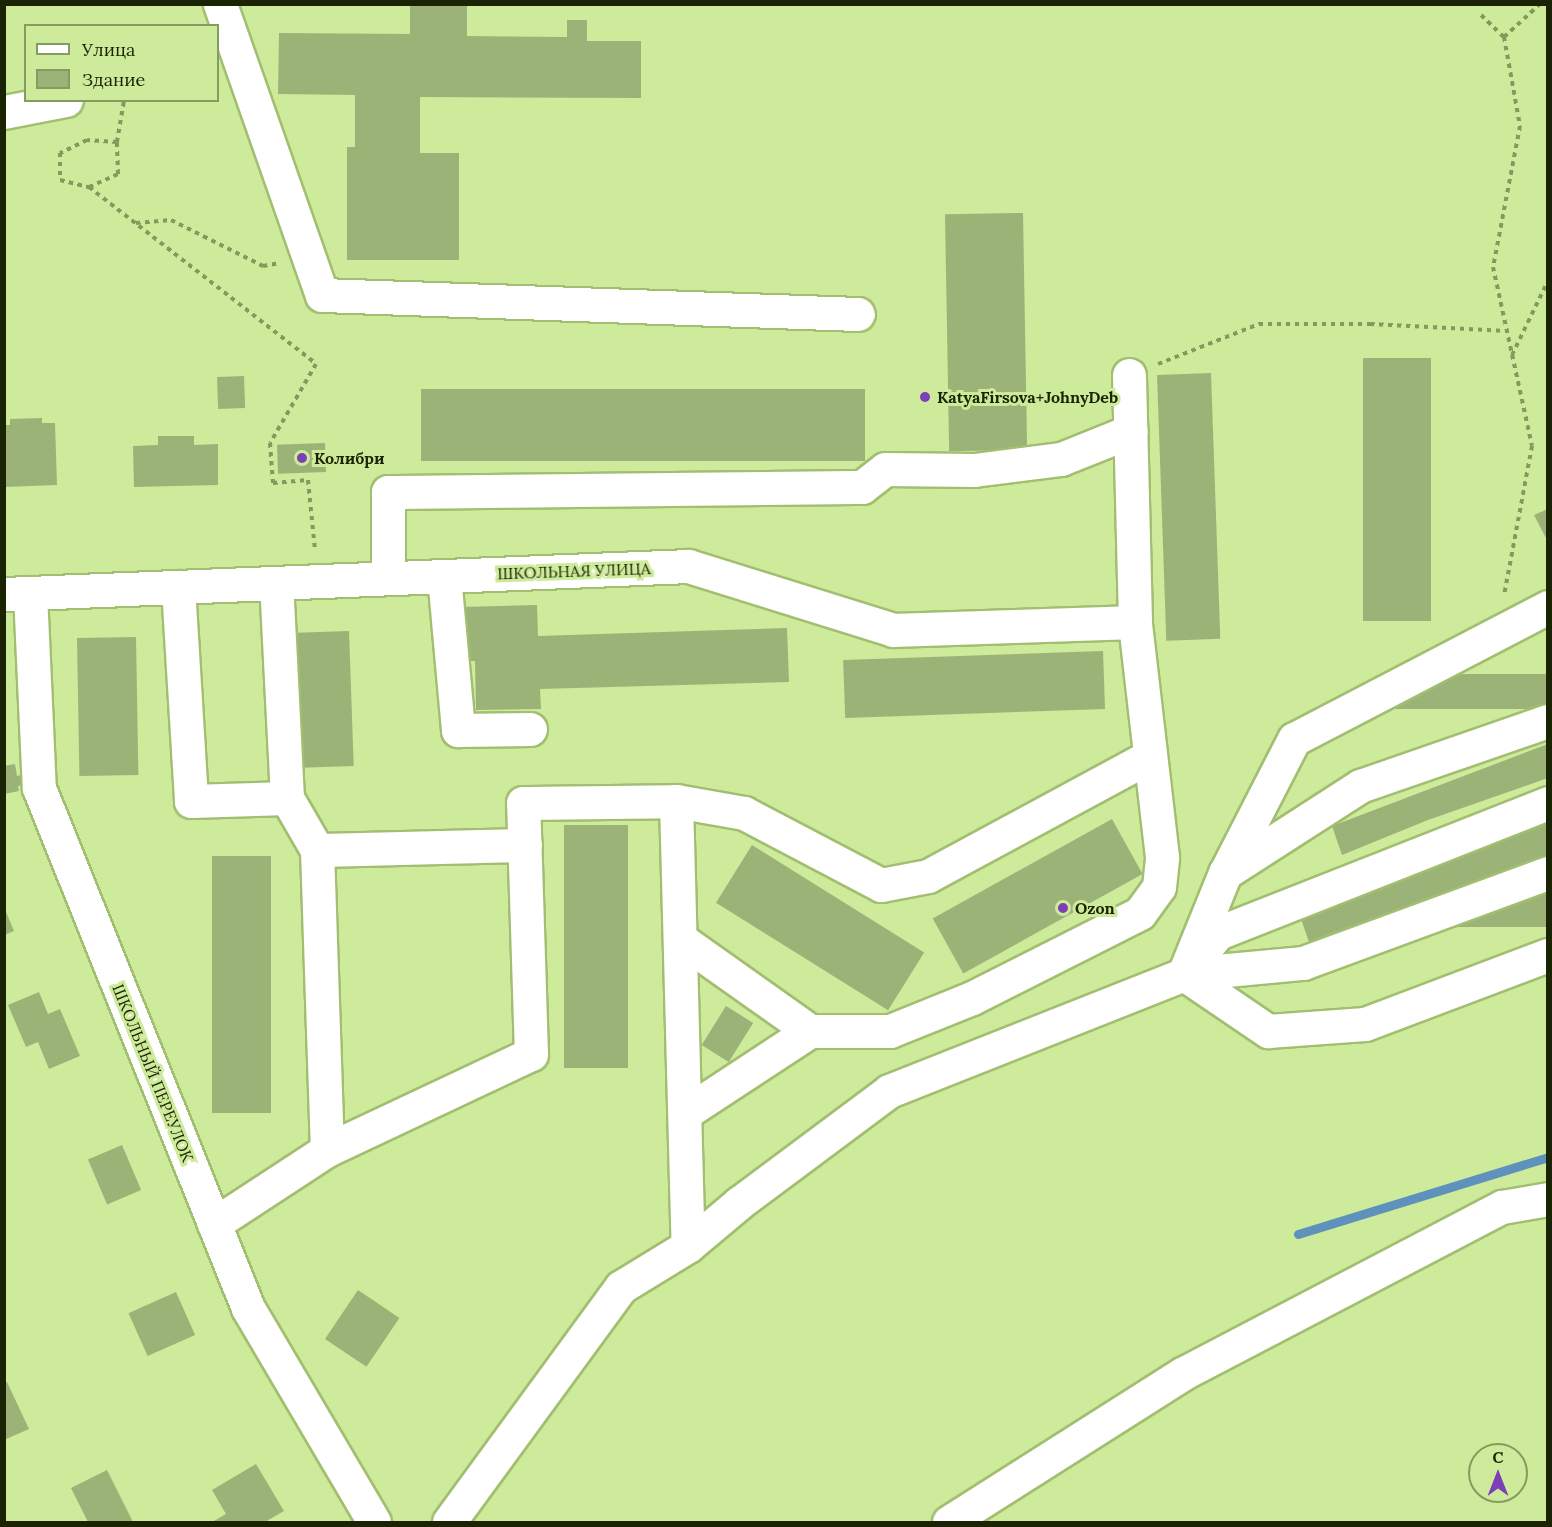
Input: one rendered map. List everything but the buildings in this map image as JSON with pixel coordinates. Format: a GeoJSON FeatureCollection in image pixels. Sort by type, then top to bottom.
{"type":"FeatureCollection","features":[{"type":"Feature","properties":{"kind":"street"},"geometry":{"type":"LineString","coordinates":[[220,4],[230,72],[310,258],[322,295],[858,314]]}},
{"type":"Feature","properties":{"kind":"street"},"geometry":{"type":"LineString","coordinates":[[4,112],[56,102]]}},
{"type":"Feature","properties":{"kind":"street"},"geometry":{"type":"LineString","coordinates":[[685,1113],[810,1032],[890,1031],[972,998],[1140,913],[1159,887],[1162,857],[1135,622],[1129,375]]}},
{"type":"Feature","properties":{"kind":"street"},"geometry":{"type":"LineString","coordinates":[[388,578],[388,492],[862,487],[885,468],[974,470],[1061,459],[1131,431]]}},
{"type":"Feature","properties":{"kind":"street","name":"ШКОЛЬНАЯ УЛИЦА"},"geometry":{"type":"LineString","coordinates":[[17,593],[688,566],[893,630],[1135,622]]}},
{"type":"Feature","properties":{"kind":"street"},"geometry":{"type":"LineString","coordinates":[[444,576],[458,730],[530,729]]}},
{"type":"Feature","properties":{"kind":"street"},"geometry":{"type":"LineString","coordinates":[[276,583],[287,798],[316,850],[327,1150]]}},
{"type":"Feature","properties":{"kind":"street"},"geometry":{"type":"LineString","coordinates":[[178,587],[191,801],[287,798]]}},
{"type":"Feature","properties":{"kind":"street","name":"ШКОЛЬНЫЙ ПЕРЕУЛОК"},"geometry":{"type":"LineString","coordinates":[[17,593],[39,788],[248,1308],[374,1522]]}},
{"type":"Feature","properties":{"kind":"street"},"geometry":{"type":"LineString","coordinates":[[1184,974],[1225,873],[1294,739],[1548,607]]}},
{"type":"Feature","properties":{"kind":"street"},"geometry":{"type":"LineString","coordinates":[[1225,873],[1360,786],[1548,721]]}},
{"type":"Feature","properties":{"kind":"street"},"geometry":{"type":"LineString","coordinates":[[214,1224],[327,1150],[531,1054],[523,803],[676,801],[744,813],[881,885],[928,876],[1150,756]]}},
{"type":"Feature","properties":{"kind":"street"},"geometry":{"type":"LineString","coordinates":[[676,801],[688,1246]]}},
{"type":"Feature","properties":{"kind":"street"},"geometry":{"type":"LineString","coordinates":[[1184,974],[1218,933],[1548,803]]}},
{"type":"Feature","properties":{"kind":"street"},"geometry":{"type":"LineString","coordinates":[[316,850],[525,845]]}},
{"type":"Feature","properties":{"kind":"street"},"geometry":{"type":"LineString","coordinates":[[449,1522],[621,1287],[688,1246],[740,1203],[889,1091],[1184,974],[1303,963],[1548,873]]}},
{"type":"Feature","properties":{"kind":"street"},"geometry":{"type":"LineString","coordinates":[[680,939],[810,1032]]}},
{"type":"Feature","properties":{"kind":"street"},"geometry":{"type":"LineString","coordinates":[[1184,974],[1268,1032],[1365,1024],[1548,955]]}},
{"type":"Feature","properties":{"kind":"street"},"geometry":{"type":"LineString","coordinates":[[949,1522],[1182,1374],[1502,1207],[1548,1198]]}},
{"type":"Feature","properties":{"kind":"path"},"geometry":{"type":"LineString","coordinates":[[1504,37],[1540,4]]}},
{"type":"Feature","properties":{"kind":"path"},"geometry":{"type":"LineString","coordinates":[[1481,15],[1504,37],[1520,126],[1493,267],[1532,446],[1497,632]]}},
{"type":"Feature","properties":{"kind":"path"},"geometry":{"type":"LineString","coordinates":[[89,187],[118,174],[117,142],[124,102]]}},
{"type":"Feature","properties":{"kind":"path"},"geometry":{"type":"LineString","coordinates":[[117,142],[87,140],[60,153],[60,180],[89,187],[316,364],[270,443],[273,483],[308,480],[318,581]]}},
{"type":"Feature","properties":{"kind":"path"},"geometry":{"type":"LineString","coordinates":[[136,224],[171,220],[262,266],[310,258]]}},
{"type":"Feature","properties":{"kind":"path"},"geometry":{"type":"LineString","coordinates":[[1512,356],[1548,281]]}},
{"type":"Feature","properties":{"kind":"path"},"geometry":{"type":"LineString","coordinates":[[1129,375],[1259,324],[1370,324],[1507,331]]}},
{"type":"Feature","properties":{"kind":"waterway"},"geometry":{"type":"LineString","coordinates":[[1298,1234],[1548,1157]]}},
{"type":"Feature","properties":{"kind":"place","name":"KatyaFirsova+JohnyDeb"},"geometry":{"type":"Point","coordinates":[925,397]}},
{"type":"Feature","properties":{"kind":"place","name":"Колибри"},"geometry":{"type":"Point","coordinates":[302,458]}},
{"type":"Feature","properties":{"kind":"place","name":"Ozon"},"geometry":{"type":"Point","coordinates":[1063,908]}}]}
